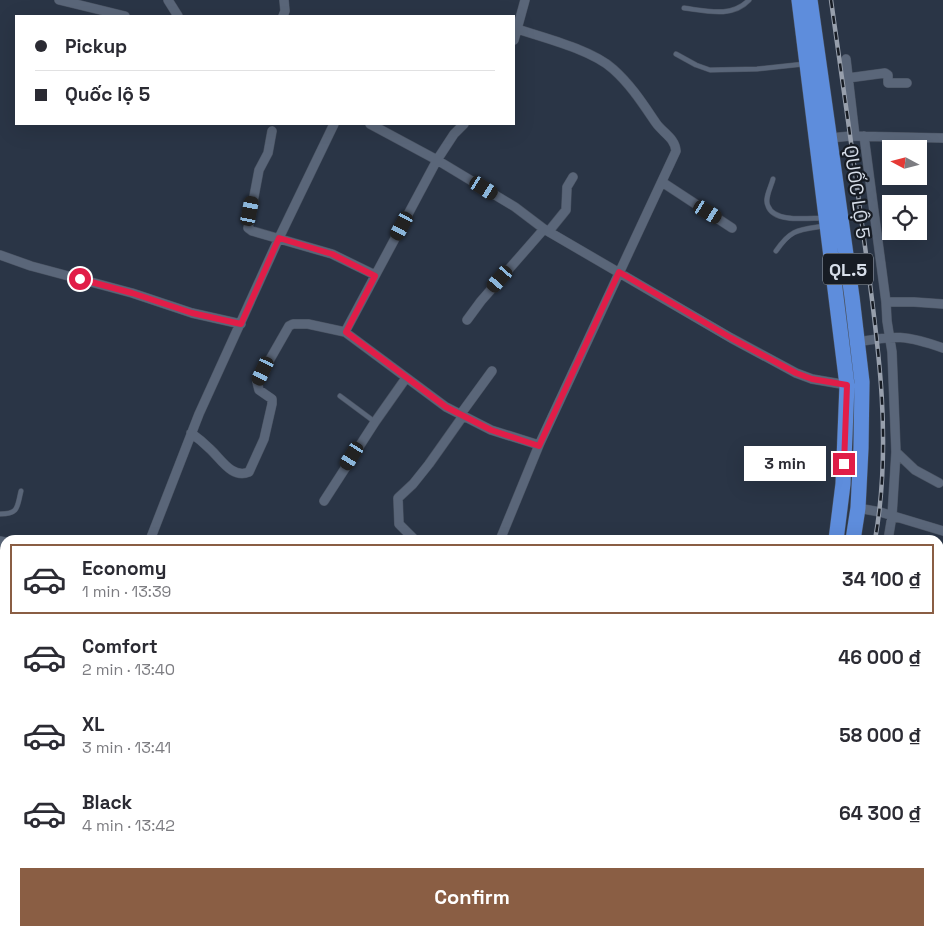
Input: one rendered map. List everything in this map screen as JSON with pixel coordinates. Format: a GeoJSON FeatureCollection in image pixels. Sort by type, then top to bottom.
{"type":"FeatureCollection","features":[{"type":"Feature","properties":{"kind":"highway","name":"QUỐC LỘ 5"},"geometry":{"type":"LineString","coordinates":[[799,0],[847,385],[842,484],[837,535]]}},
{"type":"Feature","properties":{"kind":"highway","name":"QUỐC LỘ 5"},"geometry":{"type":"LineString","coordinates":[[810,0],[862,382],[858,508],[854,535]]}},
{"type":"Feature","properties":{"kind":"street"},"geometry":{"type":"LineString","coordinates":[[59,0],[122,15]]}},
{"type":"Feature","properties":{"kind":"street"},"geometry":{"type":"LineString","coordinates":[[168,0],[177,15]]}},
{"type":"Feature","properties":{"kind":"street"},"geometry":{"type":"LineString","coordinates":[[283,15],[284,0]]}},
{"type":"Feature","properties":{"kind":"street"},"geometry":{"type":"LineString","coordinates":[[515,37],[525,0]]}},
{"type":"Feature","properties":{"kind":"street"},"geometry":{"type":"LineString","coordinates":[[502,535],[539,446],[676,151],[673,140],[659,127],[634,90],[612,68],[602,61],[518,29]]}},
{"type":"Feature","properties":{"kind":"street"},"geometry":{"type":"LineString","coordinates":[[846,59],[886,302],[893,362],[896,452],[892,516],[889,535]]}},
{"type":"Feature","properties":{"kind":"street"},"geometry":{"type":"LineString","coordinates":[[848,78],[885,73],[888,75],[888,82],[907,83]]}},
{"type":"Feature","properties":{"kind":"street"},"geometry":{"type":"LineString","coordinates":[[152,535],[191,433],[279,238],[334,125]]}},
{"type":"Feature","properties":{"kind":"street"},"geometry":{"type":"LineString","coordinates":[[372,125],[437,160],[515,207],[547,230],[731,338],[796,373],[812,379],[847,385]]}},
{"type":"Feature","properties":{"kind":"street"},"geometry":{"type":"LineString","coordinates":[[346,332],[437,160],[454,134],[463,125]]}},
{"type":"Feature","properties":{"kind":"street"},"geometry":{"type":"LineString","coordinates":[[272,131],[268,153],[259,170],[248,228],[252,231],[332,254],[375,276]]}},
{"type":"Feature","properties":{"kind":"street"},"geometry":{"type":"LineString","coordinates":[[830,138],[860,136],[943,138]]}},
{"type":"Feature","properties":{"kind":"street"},"geometry":{"type":"LineString","coordinates":[[467,320],[481,301],[566,210],[567,187],[573,176]]}},
{"type":"Feature","properties":{"kind":"street"},"geometry":{"type":"LineString","coordinates":[[662,182],[732,228]]}},
{"type":"Feature","properties":{"kind":"street"},"geometry":{"type":"LineString","coordinates":[[0,255],[31,266],[132,293],[192,313],[241,324]]}},
{"type":"Feature","properties":{"kind":"street"},"geometry":{"type":"LineString","coordinates":[[886,302],[943,304]]}},
{"type":"Feature","properties":{"kind":"street"},"geometry":{"type":"LineString","coordinates":[[191,433],[212,450],[230,469],[238,474],[249,472],[264,439],[272,404],[272,399],[259,390],[257,382],[290,326],[293,324],[308,324],[346,332],[429,396],[462,416],[491,430],[539,446]]}},
{"type":"Feature","properties":{"kind":"street"},"geometry":{"type":"LineString","coordinates":[[857,342],[889,336],[911,338],[943,348]]}},
{"type":"Feature","properties":{"kind":"street"},"geometry":{"type":"LineString","coordinates":[[410,535],[399,524],[398,498],[413,484],[492,371]]}},
{"type":"Feature","properties":{"kind":"street"},"geometry":{"type":"LineString","coordinates":[[324,501],[406,378]]}},
{"type":"Feature","properties":{"kind":"street"},"geometry":{"type":"LineString","coordinates":[[896,452],[915,470],[939,483]]}},
{"type":"Feature","properties":{"kind":"street"},"geometry":{"type":"LineString","coordinates":[[858,508],[943,530]]}},
{"type":"Feature","properties":{"kind":"lane"},"geometry":{"type":"LineString","coordinates":[[684,8],[728,12],[742,8],[749,0]]}},
{"type":"Feature","properties":{"kind":"lane"},"geometry":{"type":"LineString","coordinates":[[676,54],[710,70],[757,69],[808,63]]}},
{"type":"Feature","properties":{"kind":"lane"},"geometry":{"type":"LineString","coordinates":[[773,180],[767,197],[767,206],[773,214],[780,217],[828,222]]}},
{"type":"Feature","properties":{"kind":"lane"},"geometry":{"type":"LineString","coordinates":[[776,251],[785,238],[793,233],[828,222]]}},
{"type":"Feature","properties":{"kind":"lane"},"geometry":{"type":"LineString","coordinates":[[340,396],[375,422]]}},
{"type":"Feature","properties":{"kind":"lane"},"geometry":{"type":"LineString","coordinates":[[0,514],[10,514],[17,509],[21,491]]}},
{"type":"Feature","properties":{"kind":"railway"},"geometry":{"type":"LineString","coordinates":[[831,0],[879,361],[882,397],[883,469],[876,535]]}},
{"type":"Feature","properties":{"kind":"route"},"geometry":{"type":"LineString","coordinates":[[80,279],[132,293],[192,313],[241,324],[279,238],[332,254],[375,276],[346,332],[446,407],[491,430],[539,446],[619,272],[731,338],[796,373],[812,379],[847,385],[844,464]]}}]}
